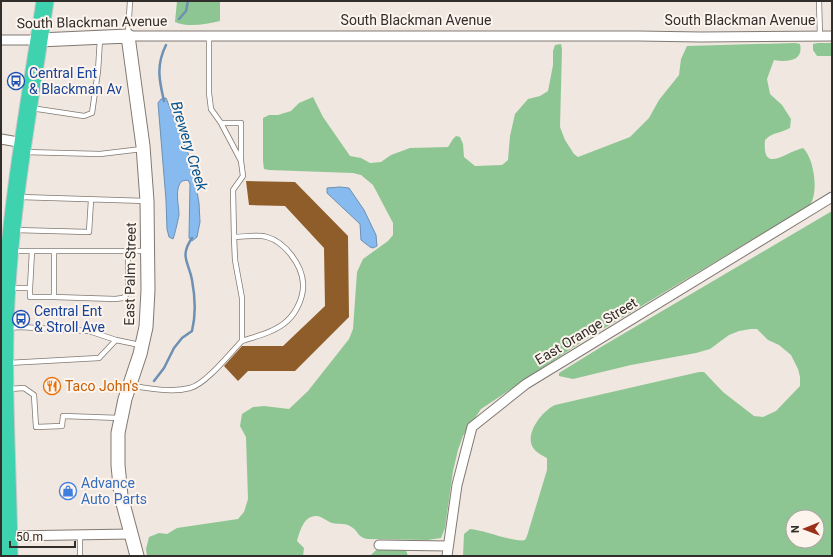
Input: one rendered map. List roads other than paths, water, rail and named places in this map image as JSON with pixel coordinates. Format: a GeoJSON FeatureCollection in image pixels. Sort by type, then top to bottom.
{"type":"FeatureCollection","features":[{"type":"Feature","properties":{"kind":"highway"},"geometry":{"type":"LineString","coordinates":[[9,556],[6,528],[3,451],[5,296],[16,197],[45,1]]}},
{"type":"Feature","properties":{"kind":"street","name":"South Blackman Avenue"},"geometry":{"type":"LineString","coordinates":[[1,40],[128,36],[832,36]]}},
{"type":"Feature","properties":{"kind":"street","name":"East Palm Street"},"geometry":{"type":"LineString","coordinates":[[128,36],[143,149],[147,201],[148,290],[146,327],[125,399],[118,433],[121,496],[137,556]]}},
{"type":"Feature","properties":{"kind":"street"},"geometry":{"type":"LineString","coordinates":[[1,139],[23,147]]}},
{"type":"Feature","properties":{"kind":"street","name":"East Orange Street"},"geometry":{"type":"LineString","coordinates":[[447,556],[457,485],[472,428],[526,384],[832,197]]}},
{"type":"Feature","properties":{"kind":"street"},"geometry":{"type":"LineString","coordinates":[[6,528],[80,535],[131,534]]}},
{"type":"Feature","properties":{"kind":"street"},"geometry":{"type":"LineString","coordinates":[[379,545],[448,546]]}},
{"type":"Feature","properties":{"kind":"lane"},"geometry":{"type":"LineString","coordinates":[[128,36],[130,1]]}},
{"type":"Feature","properties":{"kind":"lane"},"geometry":{"type":"LineString","coordinates":[[819,1],[820,36]]}},
{"type":"Feature","properties":{"kind":"lane"},"geometry":{"type":"LineString","coordinates":[[209,36],[209,93],[211,109],[221,123],[241,160]]}},
{"type":"Feature","properties":{"kind":"lane"},"geometry":{"type":"LineString","coordinates":[[29,108],[84,116],[92,113],[101,37]]}},
{"type":"Feature","properties":{"kind":"lane"},"geometry":{"type":"LineString","coordinates":[[221,123],[241,123],[241,160],[243,176],[234,190],[234,237],[235,260],[242,298],[242,341]]}},
{"type":"Feature","properties":{"kind":"lane"},"geometry":{"type":"LineString","coordinates":[[23,147],[39,154],[100,154],[143,149]]}},
{"type":"Feature","properties":{"kind":"lane"},"geometry":{"type":"LineString","coordinates":[[16,197],[147,201]]}},
{"type":"Feature","properties":{"kind":"lane"},"geometry":{"type":"LineString","coordinates":[[12,230],[89,232],[91,200]]}},
{"type":"Feature","properties":{"kind":"lane"},"geometry":{"type":"LineString","coordinates":[[130,386],[172,390],[191,388],[206,379],[242,341],[269,332],[287,321],[300,303],[303,283],[297,261],[282,245],[267,237],[234,237]]}},
{"type":"Feature","properties":{"kind":"lane"},"geometry":{"type":"LineString","coordinates":[[10,250],[148,251]]}},
{"type":"Feature","properties":{"kind":"lane"},"geometry":{"type":"LineString","coordinates":[[32,251],[30,297],[115,300],[123,298],[128,293],[128,250]]}},
{"type":"Feature","properties":{"kind":"lane"},"geometry":{"type":"LineString","coordinates":[[54,251],[54,297]]}},
{"type":"Feature","properties":{"kind":"lane"},"geometry":{"type":"LineString","coordinates":[[5,296],[30,288]]}},
{"type":"Feature","properties":{"kind":"lane"},"geometry":{"type":"LineString","coordinates":[[5,329],[20,327],[89,332],[116,340],[142,345]]}},
{"type":"Feature","properties":{"kind":"lane"},"geometry":{"type":"LineString","coordinates":[[4,364],[99,358],[116,340]]}},
{"type":"Feature","properties":{"kind":"lane"},"geometry":{"type":"LineString","coordinates":[[5,389],[24,388],[34,395],[36,427],[62,426],[63,416],[121,418]]}},
{"type":"Feature","properties":{"kind":"lane"},"geometry":{"type":"LineString","coordinates":[[80,535],[80,556]]}},
{"type":"Feature","properties":{"kind":"water"},"geometry":{"type":"Polygon","coordinates":[[[166,98],[192,163],[199,203],[200,222],[197,237],[192,241],[189,238],[190,184],[188,180],[182,181],[178,188],[179,215],[173,239],[169,237],[167,229],[158,103],[161,99],[166,98]]]}},
{"type":"Feature","properties":{"kind":"water"},"geometry":{"type":"Polygon","coordinates":[[[327,188],[349,188],[364,210],[376,235],[377,246],[373,248],[370,247],[361,240],[360,224],[327,193],[327,188]]]}},
{"type":"Feature","properties":{"kind":"waterway","name":"Brewery Creek"},"geometry":{"type":"LineString","coordinates":[[179,19],[186,11],[188,1]]}},
{"type":"Feature","properties":{"kind":"waterway","name":"Brewery Creek"},"geometry":{"type":"LineString","coordinates":[[164,101],[159,73],[161,59],[166,45]]}},
{"type":"Feature","properties":{"kind":"waterway","name":"Brewery Creek"},"geometry":{"type":"LineString","coordinates":[[154,381],[164,368],[174,348],[182,338],[192,331],[195,312],[194,292],[191,274],[185,255],[192,238]]}},
{"type":"Feature","properties":{"kind":"place","name":"Central Ent & Blackman Av"},"geometry":{"type":"Point","coordinates":[16,81]}},
{"type":"Feature","properties":{"kind":"place","name":"Central Ent & Stroll Ave"},"geometry":{"type":"Point","coordinates":[21,319]}},
{"type":"Feature","properties":{"kind":"place","name":"Taco John's"},"geometry":{"type":"Point","coordinates":[52,386]}},
{"type":"Feature","properties":{"kind":"place","name":"Advance Auto Parts"},"geometry":{"type":"Point","coordinates":[68,491]}}]}
